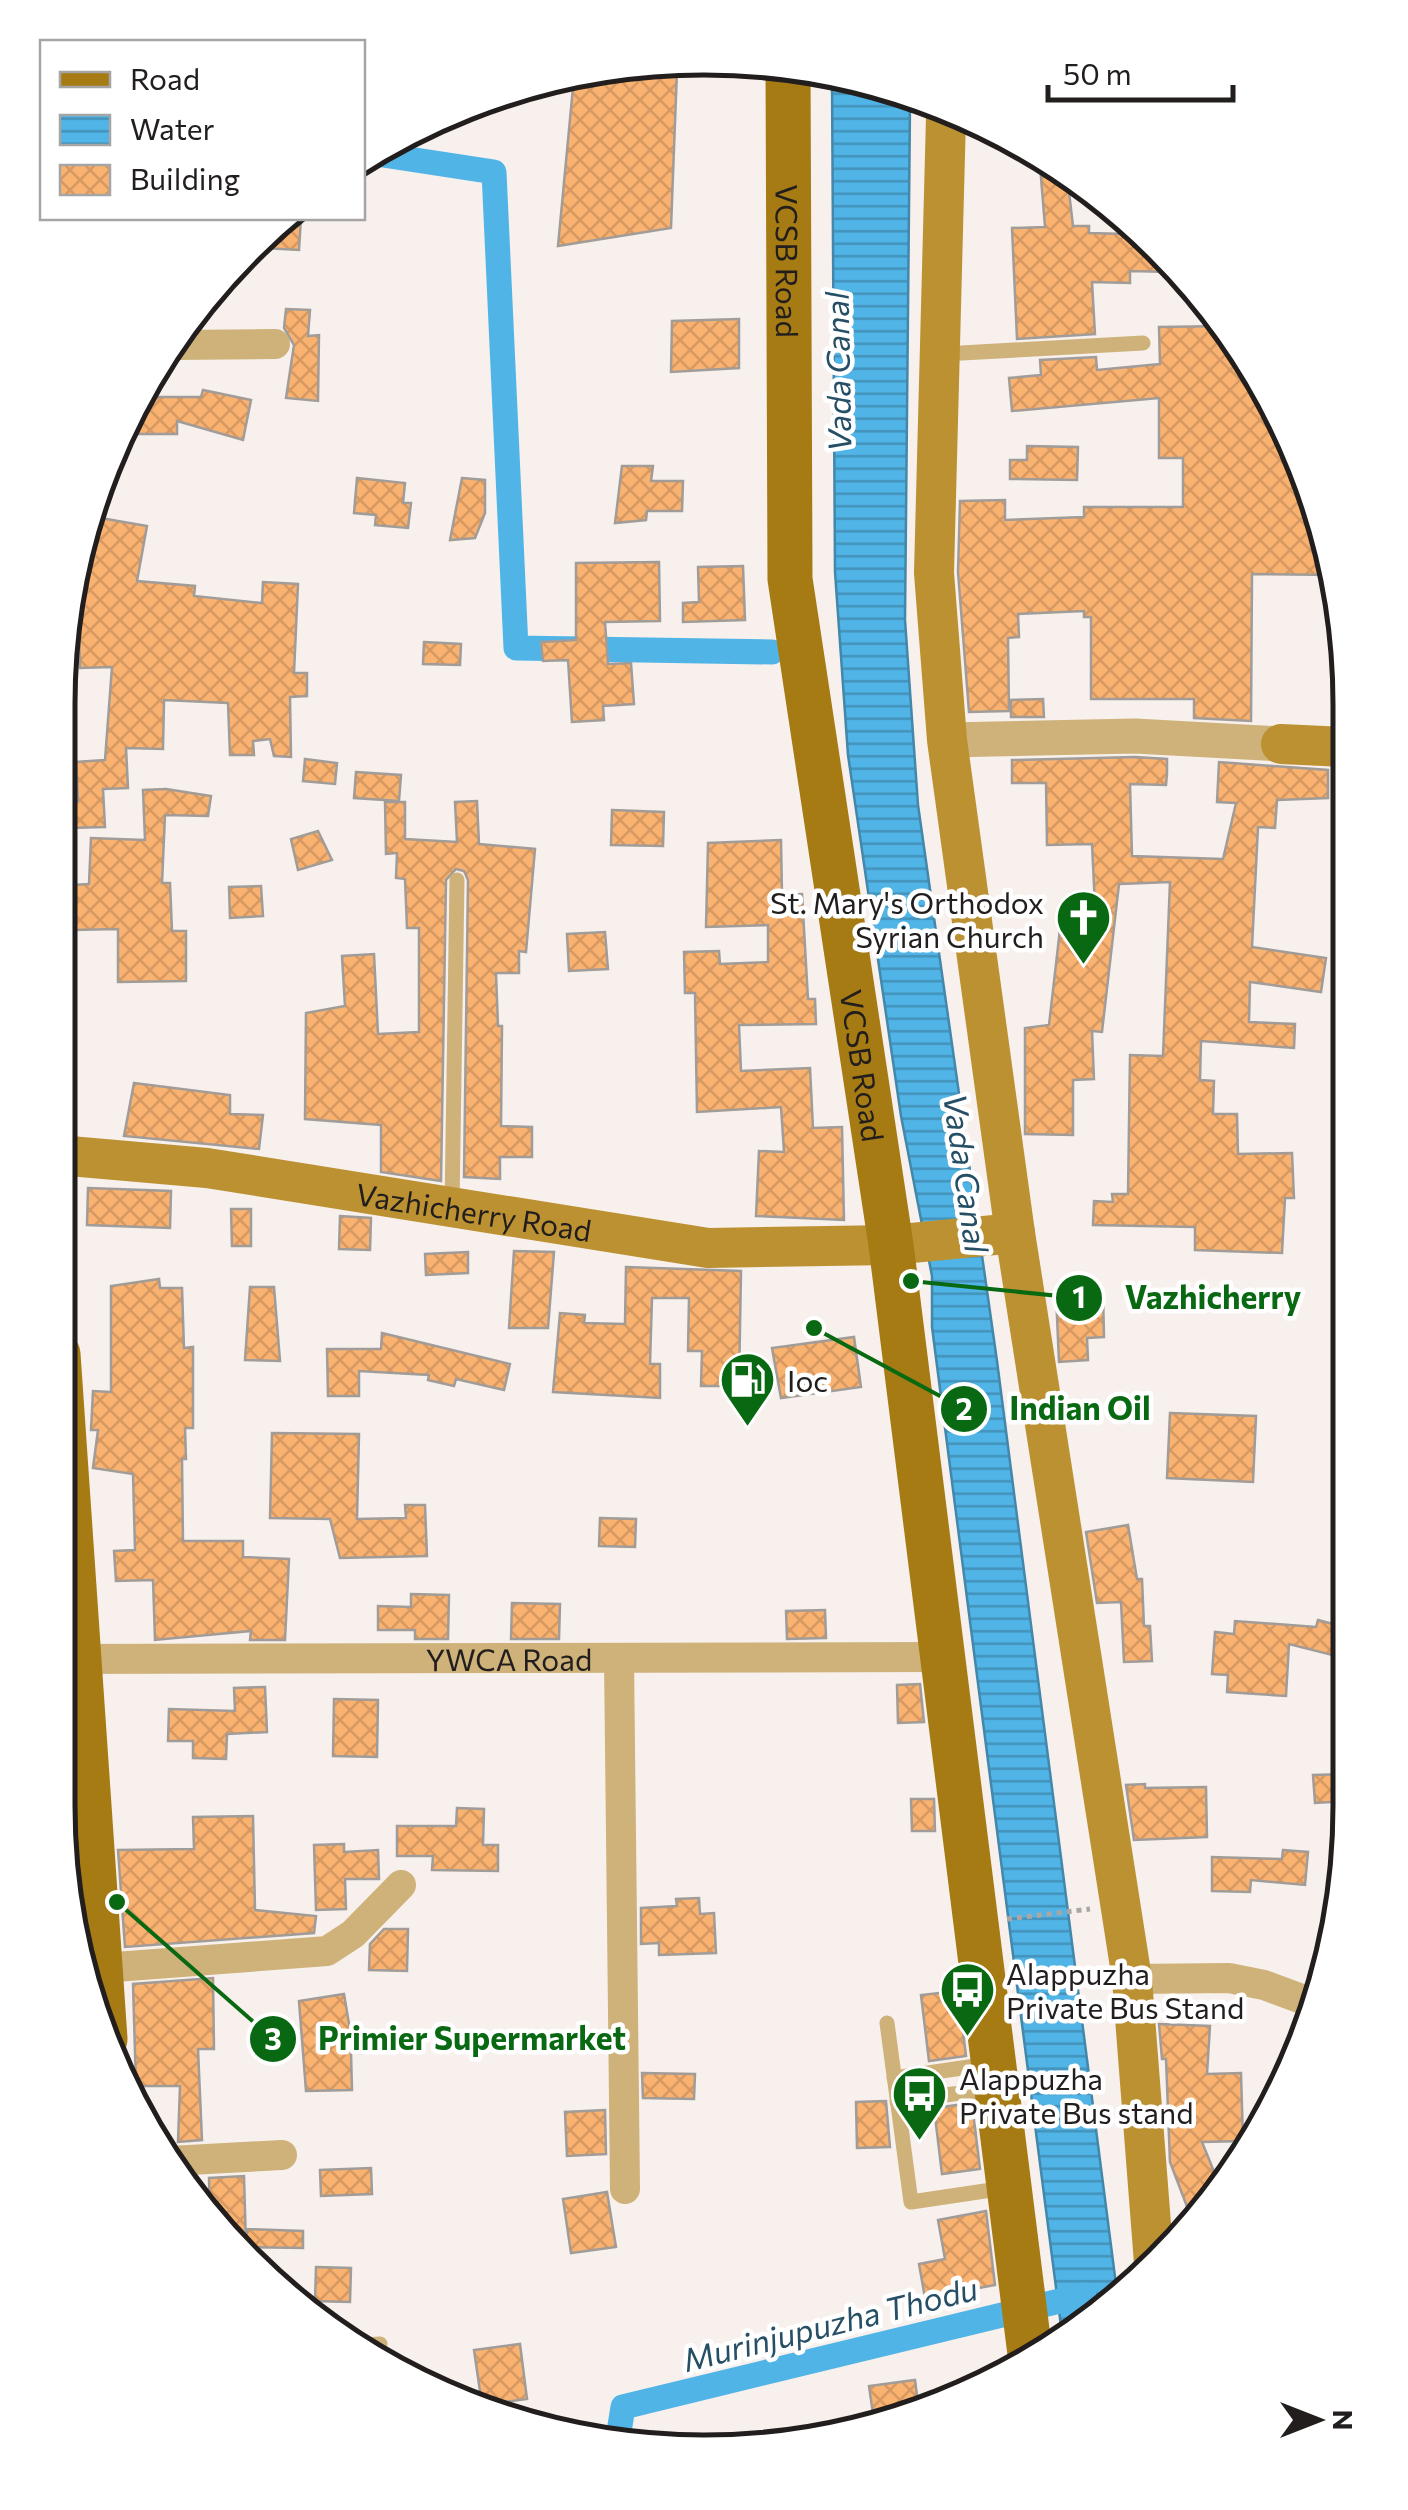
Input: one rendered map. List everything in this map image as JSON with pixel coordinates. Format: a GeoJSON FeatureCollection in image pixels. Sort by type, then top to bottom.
{"type":"FeatureCollection","features":[{"type":"Feature","properties":{"kind":"main road","name":"VCSB Road"},"geometry":{"type":"LineString","coordinates":[[788,80],[790,579],[905,1243],[939,1657],[1029,2344]]}},
{"type":"Feature","properties":{"kind":"main road"},"geometry":{"type":"LineString","coordinates":[[946,123],[934,574],[947,740],[1002,1234],[1132,1978],[1153,2247]]}},
{"type":"Feature","properties":{"kind":"main road"},"geometry":{"type":"LineString","coordinates":[[1282,744],[1333,746]]}},
{"type":"Feature","properties":{"kind":"main road","name":"Vazhicherry Road"},"geometry":{"type":"LineString","coordinates":[[75,1156],[207,1168],[708,1248],[905,1243],[1002,1234]]}},
{"type":"Feature","properties":{"kind":"main road"},"geometry":{"type":"LineString","coordinates":[[75,1715],[103,1992]]}},
{"type":"Feature","properties":{"kind":"street"},"geometry":{"type":"LineString","coordinates":[[188,345],[275,344]]}},
{"type":"Feature","properties":{"kind":"street"},"geometry":{"type":"LineString","coordinates":[[947,740],[1135,736],[1282,744]]}},
{"type":"Feature","properties":{"kind":"street","name":"YWCA Road"},"geometry":{"type":"LineString","coordinates":[[75,1659],[939,1657]]}},
{"type":"Feature","properties":{"kind":"street"},"geometry":{"type":"LineString","coordinates":[[619,1658],[625,2189]]}},
{"type":"Feature","properties":{"kind":"street"},"geometry":{"type":"LineString","coordinates":[[102,1968],[328,1951],[353,1934],[400,1885]]}},
{"type":"Feature","properties":{"kind":"street"},"geometry":{"type":"LineString","coordinates":[[1132,1978],[1229,1978],[1264,1984],[1303,1999]]}},
{"type":"Feature","properties":{"kind":"street"},"geometry":{"type":"LineString","coordinates":[[185,2160],[282,2155]]}},
{"type":"Feature","properties":{"kind":"lane"},"geometry":{"type":"LineString","coordinates":[[940,354],[1143,343]]}},
{"type":"Feature","properties":{"kind":"lane"},"geometry":{"type":"LineString","coordinates":[[452,1206],[457,880]]}},
{"type":"Feature","properties":{"kind":"lane"},"geometry":{"type":"LineString","coordinates":[[887,2024],[911,2202],[1009,2188]]}},
{"type":"Feature","properties":{"kind":"lane"},"geometry":{"type":"LineString","coordinates":[[894,2078],[994,2076]]}},
{"type":"Feature","properties":{"kind":"lane"},"geometry":{"type":"LineString","coordinates":[[897,2101],[994,2076]]}},
{"type":"Feature","properties":{"kind":"path"},"geometry":{"type":"LineString","coordinates":[[1000,1919],[1084,1910]]}},
{"type":"Feature","properties":{"kind":"water","name":"Vada Canal"},"geometry":{"type":"Polygon","coordinates":[[[832,88],[910,110],[905,620],[918,805],[997,1361],[1116,2282],[1061,2324],[932,1327],[932,1276],[901,1116],[848,755],[835,572],[832,88]]]}},
{"type":"Feature","properties":{"kind":"building"},"geometry":{"type":"Polygon","coordinates":[[[677,76],[671,228],[558,246],[573,89],[677,76]]]}},
{"type":"Feature","properties":{"kind":"building"},"geometry":{"type":"Polygon","coordinates":[[[1041,173],[1069,192],[1073,226],[1089,226],[1089,233],[1122,234],[1161,272],[1130,271],[1130,283],[1092,282],[1095,334],[1017,339],[1012,228],[1045,227],[1041,173]]]}},
{"type":"Feature","properties":{"kind":"building"},"geometry":{"type":"Polygon","coordinates":[[[301,221],[299,250],[270,248],[301,221]]]}},
{"type":"Feature","properties":{"kind":"building"},"geometry":{"type":"Polygon","coordinates":[[[286,309],[310,310],[308,336],[319,335],[318,401],[286,398],[294,345],[284,328],[286,309]]]}},
{"type":"Feature","properties":{"kind":"building"},"geometry":{"type":"Polygon","coordinates":[[[739,319],[739,368],[671,372],[672,321],[739,319]]]}},
{"type":"Feature","properties":{"kind":"building"},"geometry":{"type":"Polygon","coordinates":[[[1207,326],[1268,426],[1312,541],[1320,575],[1252,574],[1251,721],[1194,718],[1194,699],[1091,699],[1091,617],[1084,617],[1084,611],[1018,614],[1019,637],[1008,638],[1009,711],[969,712],[958,572],[960,501],[1005,500],[1005,520],[1084,517],[1084,507],[1183,507],[1183,458],[1159,458],[1159,398],[1012,411],[1009,378],[1041,375],[1040,360],[1096,357],[1097,370],[1160,364],[1159,327],[1207,326]]]}},
{"type":"Feature","properties":{"kind":"building"},"geometry":{"type":"Polygon","coordinates":[[[203,390],[251,400],[243,440],[177,421],[177,434],[136,434],[155,397],[201,397],[203,390]]]}},
{"type":"Feature","properties":{"kind":"building"},"geometry":{"type":"Polygon","coordinates":[[[1027,446],[1078,447],[1077,480],[1010,479],[1010,460],[1027,460],[1027,446]]]}},
{"type":"Feature","properties":{"kind":"building"},"geometry":{"type":"Polygon","coordinates":[[[622,466],[653,466],[651,481],[683,481],[682,511],[647,511],[646,520],[615,523],[622,466]]]}},
{"type":"Feature","properties":{"kind":"building"},"geometry":{"type":"Polygon","coordinates":[[[357,478],[405,483],[403,503],[411,503],[408,528],[375,525],[376,515],[354,513],[357,478]]]}},
{"type":"Feature","properties":{"kind":"building"},"geometry":{"type":"Polygon","coordinates":[[[462,478],[485,480],[485,513],[475,538],[450,540],[462,478]]]}},
{"type":"Feature","properties":{"kind":"building"},"geometry":{"type":"Polygon","coordinates":[[[103,518],[147,526],[137,581],[195,586],[194,596],[262,603],[263,582],[298,584],[294,673],[307,673],[307,696],[290,697],[291,757],[274,756],[270,739],[253,741],[254,755],[230,755],[228,703],[164,700],[163,749],[126,748],[128,788],[103,789],[105,827],[75,828],[76,762],[105,760],[112,667],[80,668],[80,622],[103,518]]]}},
{"type":"Feature","properties":{"kind":"building"},"geometry":{"type":"Polygon","coordinates":[[[659,562],[660,621],[605,622],[608,664],[631,663],[634,704],[603,706],[604,720],[572,722],[568,660],[543,661],[541,642],[576,640],[576,563],[659,562]]]}},
{"type":"Feature","properties":{"kind":"building"},"geometry":{"type":"Polygon","coordinates":[[[743,566],[745,620],[683,622],[683,603],[699,602],[698,567],[743,566]]]}},
{"type":"Feature","properties":{"kind":"building"},"geometry":{"type":"Polygon","coordinates":[[[424,642],[461,644],[460,665],[423,664],[424,642]]]}},
{"type":"Feature","properties":{"kind":"building"},"geometry":{"type":"Polygon","coordinates":[[[1043,699],[1044,717],[1011,717],[1011,700],[1043,699]]]}},
{"type":"Feature","properties":{"kind":"building"},"geometry":{"type":"Polygon","coordinates":[[[305,759],[337,763],[335,784],[303,781],[305,759]]]}},
{"type":"Feature","properties":{"kind":"building"},"geometry":{"type":"Polygon","coordinates":[[[1167,759],[1167,774],[1166,785],[1130,784],[1132,856],[1223,859],[1236,803],[1217,802],[1219,762],[1328,770],[1328,798],[1277,800],[1275,828],[1258,827],[1252,947],[1326,958],[1321,992],[1250,982],[1249,1022],[1295,1024],[1294,1048],[1201,1041],[1200,1080],[1214,1081],[1213,1114],[1237,1114],[1238,1154],[1292,1153],[1294,1198],[1285,1198],[1282,1253],[1195,1250],[1195,1227],[1093,1225],[1094,1201],[1113,1202],[1112,1194],[1128,1194],[1130,1055],[1163,1056],[1170,882],[1119,884],[1102,1032],[1092,1031],[1094,1079],[1073,1080],[1073,1135],[1025,1134],[1025,1028],[1049,1025],[1063,903],[1095,906],[1092,844],[1047,845],[1046,783],[1012,783],[1012,760],[1167,759]]]}},
{"type":"Feature","properties":{"kind":"building"},"geometry":{"type":"Polygon","coordinates":[[[356,772],[401,775],[399,801],[354,798],[356,772]]]}},
{"type":"Feature","properties":{"kind":"building"},"geometry":{"type":"Polygon","coordinates":[[[166,789],[211,796],[208,816],[165,815],[162,883],[170,883],[172,931],[186,931],[186,981],[118,982],[118,929],[75,930],[75,885],[89,884],[91,838],[145,840],[143,790],[166,789]]]}},
{"type":"Feature","properties":{"kind":"building"},"geometry":{"type":"Polygon","coordinates":[[[477,801],[479,844],[535,849],[526,952],[519,951],[519,973],[496,973],[498,1026],[502,1026],[501,1126],[532,1127],[532,1157],[500,1157],[500,1179],[464,1177],[468,880],[464,871],[456,869],[446,880],[441,1181],[381,1172],[381,1125],[305,1119],[306,1013],[345,1006],[342,956],[374,954],[378,1034],[419,1032],[419,928],[407,928],[405,879],[396,878],[397,853],[386,854],[385,802],[405,802],[405,839],[457,842],[455,802],[477,801]]]}},
{"type":"Feature","properties":{"kind":"building"},"geometry":{"type":"Polygon","coordinates":[[[612,810],[664,812],[663,846],[611,845],[612,810]]]}},
{"type":"Feature","properties":{"kind":"building"},"geometry":{"type":"Polygon","coordinates":[[[318,831],[332,860],[298,870],[291,839],[318,831]]]}},
{"type":"Feature","properties":{"kind":"building"},"geometry":{"type":"Polygon","coordinates":[[[781,840],[782,895],[802,894],[808,999],[815,999],[816,1024],[739,1025],[741,1071],[810,1068],[813,1128],[842,1127],[844,1220],[756,1216],[759,1151],[784,1152],[781,1107],[697,1112],[695,993],[685,993],[684,952],[719,951],[720,964],[768,962],[768,925],[706,927],[708,843],[781,840]]]}},
{"type":"Feature","properties":{"kind":"building"},"geometry":{"type":"Polygon","coordinates":[[[261,886],[263,916],[230,918],[229,887],[261,886]]]}},
{"type":"Feature","properties":{"kind":"building"},"geometry":{"type":"Polygon","coordinates":[[[605,932],[608,969],[569,971],[567,934],[605,932]]]}},
{"type":"Feature","properties":{"kind":"building"},"geometry":{"type":"Polygon","coordinates":[[[134,1083],[230,1095],[230,1114],[263,1115],[259,1149],[124,1136],[134,1083]]]}},
{"type":"Feature","properties":{"kind":"building"},"geometry":{"type":"Polygon","coordinates":[[[88,1188],[171,1191],[170,1228],[87,1225],[88,1188]]]}},
{"type":"Feature","properties":{"kind":"building"},"geometry":{"type":"Polygon","coordinates":[[[231,1209],[251,1209],[251,1246],[232,1246],[231,1209]]]}},
{"type":"Feature","properties":{"kind":"building"},"geometry":{"type":"Polygon","coordinates":[[[340,1216],[371,1218],[370,1250],[339,1249],[340,1216]]]}},
{"type":"Feature","properties":{"kind":"building"},"geometry":{"type":"Polygon","coordinates":[[[514,1251],[554,1252],[548,1328],[509,1328],[514,1251]]]}},
{"type":"Feature","properties":{"kind":"building"},"geometry":{"type":"Polygon","coordinates":[[[468,1252],[468,1273],[426,1275],[425,1254],[468,1252]]]}},
{"type":"Feature","properties":{"kind":"building"},"geometry":{"type":"Polygon","coordinates":[[[626,1267],[741,1271],[739,1386],[701,1386],[702,1351],[688,1351],[689,1298],[652,1298],[650,1364],[660,1364],[660,1398],[553,1392],[560,1313],[585,1315],[584,1323],[625,1324],[626,1267]]]}},
{"type":"Feature","properties":{"kind":"building"},"geometry":{"type":"Polygon","coordinates":[[[159,1279],[160,1288],[182,1288],[184,1348],[193,1347],[193,1428],[185,1428],[186,1459],[182,1459],[183,1541],[243,1541],[243,1557],[289,1559],[285,1640],[250,1640],[251,1631],[155,1640],[153,1580],[116,1581],[114,1551],[135,1550],[133,1474],[93,1468],[98,1430],[91,1430],[93,1391],[111,1392],[111,1286],[159,1279]]]}},
{"type":"Feature","properties":{"kind":"building"},"geometry":{"type":"Polygon","coordinates":[[[250,1287],[274,1287],[280,1361],[245,1360],[250,1287]]]}},
{"type":"Feature","properties":{"kind":"building"},"geometry":{"type":"Polygon","coordinates":[[[1103,1293],[1104,1337],[1087,1338],[1088,1360],[1059,1362],[1056,1294],[1103,1293]]]}},
{"type":"Feature","properties":{"kind":"building"},"geometry":{"type":"Polygon","coordinates":[[[382,1333],[510,1364],[504,1390],[456,1379],[454,1386],[428,1380],[429,1375],[359,1371],[359,1396],[328,1396],[327,1349],[381,1349],[382,1333]]]}},
{"type":"Feature","properties":{"kind":"building"},"geometry":{"type":"Polygon","coordinates":[[[854,1337],[861,1387],[781,1398],[772,1348],[854,1337]]]}},
{"type":"Feature","properties":{"kind":"building"},"geometry":{"type":"Polygon","coordinates":[[[1170,1413],[1256,1416],[1253,1482],[1167,1478],[1170,1413]]]}},
{"type":"Feature","properties":{"kind":"building"},"geometry":{"type":"Polygon","coordinates":[[[272,1433],[359,1434],[357,1519],[406,1518],[405,1505],[425,1505],[427,1556],[340,1558],[330,1519],[270,1518],[272,1433]]]}},
{"type":"Feature","properties":{"kind":"building"},"geometry":{"type":"Polygon","coordinates":[[[600,1518],[636,1519],[635,1547],[599,1546],[600,1518]]]}},
{"type":"Feature","properties":{"kind":"building"},"geometry":{"type":"Polygon","coordinates":[[[1128,1525],[1137,1579],[1142,1579],[1144,1626],[1150,1626],[1152,1661],[1124,1662],[1121,1602],[1097,1603],[1086,1532],[1128,1525]]]}},
{"type":"Feature","properties":{"kind":"building"},"geometry":{"type":"Polygon","coordinates":[[[411,1594],[449,1595],[448,1639],[415,1639],[415,1630],[378,1630],[378,1606],[411,1607],[411,1594]]]}},
{"type":"Feature","properties":{"kind":"building"},"geometry":{"type":"Polygon","coordinates":[[[512,1603],[560,1604],[559,1639],[511,1639],[512,1603]]]}},
{"type":"Feature","properties":{"kind":"building"},"geometry":{"type":"Polygon","coordinates":[[[825,1610],[826,1638],[787,1639],[786,1611],[825,1610]]]}},
{"type":"Feature","properties":{"kind":"building"},"geometry":{"type":"Polygon","coordinates":[[[1318,1620],[1333,1624],[1333,1655],[1289,1644],[1286,1696],[1227,1692],[1228,1675],[1212,1674],[1215,1632],[1234,1634],[1235,1621],[1316,1627],[1318,1620]]]}},
{"type":"Feature","properties":{"kind":"building"},"geometry":{"type":"Polygon","coordinates":[[[920,1684],[924,1722],[898,1723],[897,1685],[920,1684]]]}},
{"type":"Feature","properties":{"kind":"building"},"geometry":{"type":"Polygon","coordinates":[[[265,1687],[267,1732],[227,1734],[226,1759],[193,1758],[193,1741],[168,1741],[169,1709],[235,1711],[234,1688],[265,1687]]]}},
{"type":"Feature","properties":{"kind":"building"},"geometry":{"type":"Polygon","coordinates":[[[334,1699],[378,1700],[377,1757],[333,1756],[334,1699]]]}},
{"type":"Feature","properties":{"kind":"building"},"geometry":{"type":"Polygon","coordinates":[[[1333,1774],[1333,1802],[1315,1803],[1313,1775],[1333,1774]]]}},
{"type":"Feature","properties":{"kind":"building"},"geometry":{"type":"Polygon","coordinates":[[[1145,1784],[1145,1788],[1206,1787],[1207,1837],[1134,1840],[1126,1785],[1145,1784]]]}},
{"type":"Feature","properties":{"kind":"building"},"geometry":{"type":"Polygon","coordinates":[[[911,1799],[934,1799],[935,1831],[912,1831],[911,1799]]]}},
{"type":"Feature","properties":{"kind":"building"},"geometry":{"type":"Polygon","coordinates":[[[457,1808],[484,1809],[483,1845],[498,1845],[498,1871],[432,1870],[433,1856],[397,1856],[397,1826],[456,1826],[457,1808]]]}},
{"type":"Feature","properties":{"kind":"building"},"geometry":{"type":"Polygon","coordinates":[[[253,1816],[255,1910],[316,1916],[314,1933],[125,1947],[118,1850],[194,1849],[193,1817],[253,1816]]]}},
{"type":"Feature","properties":{"kind":"building"},"geometry":{"type":"Polygon","coordinates":[[[344,1844],[344,1852],[378,1850],[379,1879],[345,1879],[346,1909],[316,1910],[314,1845],[344,1844]]]}},
{"type":"Feature","properties":{"kind":"building"},"geometry":{"type":"Polygon","coordinates":[[[1283,1850],[1308,1852],[1305,1885],[1251,1880],[1250,1892],[1212,1891],[1212,1857],[1282,1859],[1283,1850]]]}},
{"type":"Feature","properties":{"kind":"building"},"geometry":{"type":"Polygon","coordinates":[[[699,1898],[700,1914],[714,1913],[716,1953],[659,1955],[659,1943],[641,1944],[641,1908],[677,1906],[676,1899],[699,1898]]]}},
{"type":"Feature","properties":{"kind":"building"},"geometry":{"type":"Polygon","coordinates":[[[384,1929],[408,1929],[407,1971],[369,1970],[370,1944],[384,1929]]]}},
{"type":"Feature","properties":{"kind":"building"},"geometry":{"type":"Polygon","coordinates":[[[213,1978],[214,2049],[198,2049],[202,2140],[178,2142],[180,2086],[141,2086],[136,2075],[133,1984],[213,1978]]]}},
{"type":"Feature","properties":{"kind":"building"},"geometry":{"type":"Polygon","coordinates":[[[958,1991],[966,2056],[929,2061],[921,1995],[958,1991]]]}},
{"type":"Feature","properties":{"kind":"building"},"geometry":{"type":"Polygon","coordinates":[[[344,1994],[350,2030],[362,2029],[363,2053],[351,2053],[352,2090],[306,2091],[299,2001],[344,1994]]]}},
{"type":"Feature","properties":{"kind":"building"},"geometry":{"type":"Polygon","coordinates":[[[1159,2024],[1210,2026],[1207,2074],[1241,2073],[1243,2130],[1236,2141],[1202,2142],[1214,2173],[1188,2208],[1170,2162],[1166,2059],[1162,2059],[1159,2024]]]}},
{"type":"Feature","properties":{"kind":"building"},"geometry":{"type":"Polygon","coordinates":[[[642,2073],[695,2074],[694,2099],[643,2098],[642,2073]]]}},
{"type":"Feature","properties":{"kind":"building"},"geometry":{"type":"Polygon","coordinates":[[[886,2101],[890,2147],[857,2148],[856,2102],[886,2101]]]}},
{"type":"Feature","properties":{"kind":"building"},"geometry":{"type":"Polygon","coordinates":[[[972,2103],[980,2169],[942,2174],[934,2108],[972,2103]]]}},
{"type":"Feature","properties":{"kind":"building"},"geometry":{"type":"Polygon","coordinates":[[[605,2110],[606,2154],[567,2156],[565,2112],[605,2110]]]}},
{"type":"Feature","properties":{"kind":"building"},"geometry":{"type":"Polygon","coordinates":[[[371,2168],[372,2194],[321,2196],[320,2170],[371,2168]]]}},
{"type":"Feature","properties":{"kind":"building"},"geometry":{"type":"Polygon","coordinates":[[[244,2176],[246,2237],[209,2194],[209,2178],[244,2176]]]}},
{"type":"Feature","properties":{"kind":"building"},"geometry":{"type":"Polygon","coordinates":[[[607,2192],[616,2247],[571,2253],[563,2199],[607,2192]]]}},
{"type":"Feature","properties":{"kind":"building"},"geometry":{"type":"Polygon","coordinates":[[[986,2211],[995,2285],[925,2298],[919,2264],[945,2259],[938,2220],[986,2211]]]}},
{"type":"Feature","properties":{"kind":"building"},"geometry":{"type":"Polygon","coordinates":[[[247,2229],[303,2231],[303,2248],[255,2247],[246,2238],[247,2229]]]}},
{"type":"Feature","properties":{"kind":"building"},"geometry":{"type":"Polygon","coordinates":[[[316,2267],[351,2268],[350,2302],[315,2300],[316,2267]]]}},
{"type":"Feature","properties":{"kind":"building"},"geometry":{"type":"Polygon","coordinates":[[[520,2344],[527,2399],[503,2402],[480,2394],[474,2350],[520,2344]]]}},
{"type":"Feature","properties":{"kind":"building"},"geometry":{"type":"Polygon","coordinates":[[[915,2380],[917,2398],[873,2412],[869,2386],[915,2380]]]}},
{"type":"Feature","properties":{"kind":"waterway"},"geometry":{"type":"LineString","coordinates":[[394,157],[494,172],[516,648],[772,652]]}},
{"type":"Feature","properties":{"kind":"waterway","name":"Murinjupuzha Thodu"},"geometry":{"type":"LineString","coordinates":[[619,2430],[623,2407],[1084,2295]]}},
{"type":"Feature","properties":{"kind":"place","name":"St. Mary's Orthodox Syrian Church"},"geometry":{"type":"Point","coordinates":[1083,967]}},
{"type":"Feature","properties":{"kind":"place","name":"Vazhicherry"},"geometry":{"type":"Point","coordinates":[911,1281]}},
{"type":"Feature","properties":{"kind":"place","name":"Indian Oil"},"geometry":{"type":"Point","coordinates":[814,1328]}},
{"type":"Feature","properties":{"kind":"place","name":"Ioc"},"geometry":{"type":"Point","coordinates":[748,1428]}},
{"type":"Feature","properties":{"kind":"place","name":"Primier Supermarket"},"geometry":{"type":"Point","coordinates":[117,1902]}},
{"type":"Feature","properties":{"kind":"place","name":"Alappuzha Private Bus Stand"},"geometry":{"type":"Point","coordinates":[967,2038]}},
{"type":"Feature","properties":{"kind":"place","name":"Alappuzha Private Bus stand"},"geometry":{"type":"Point","coordinates":[920,2143]}}]}
